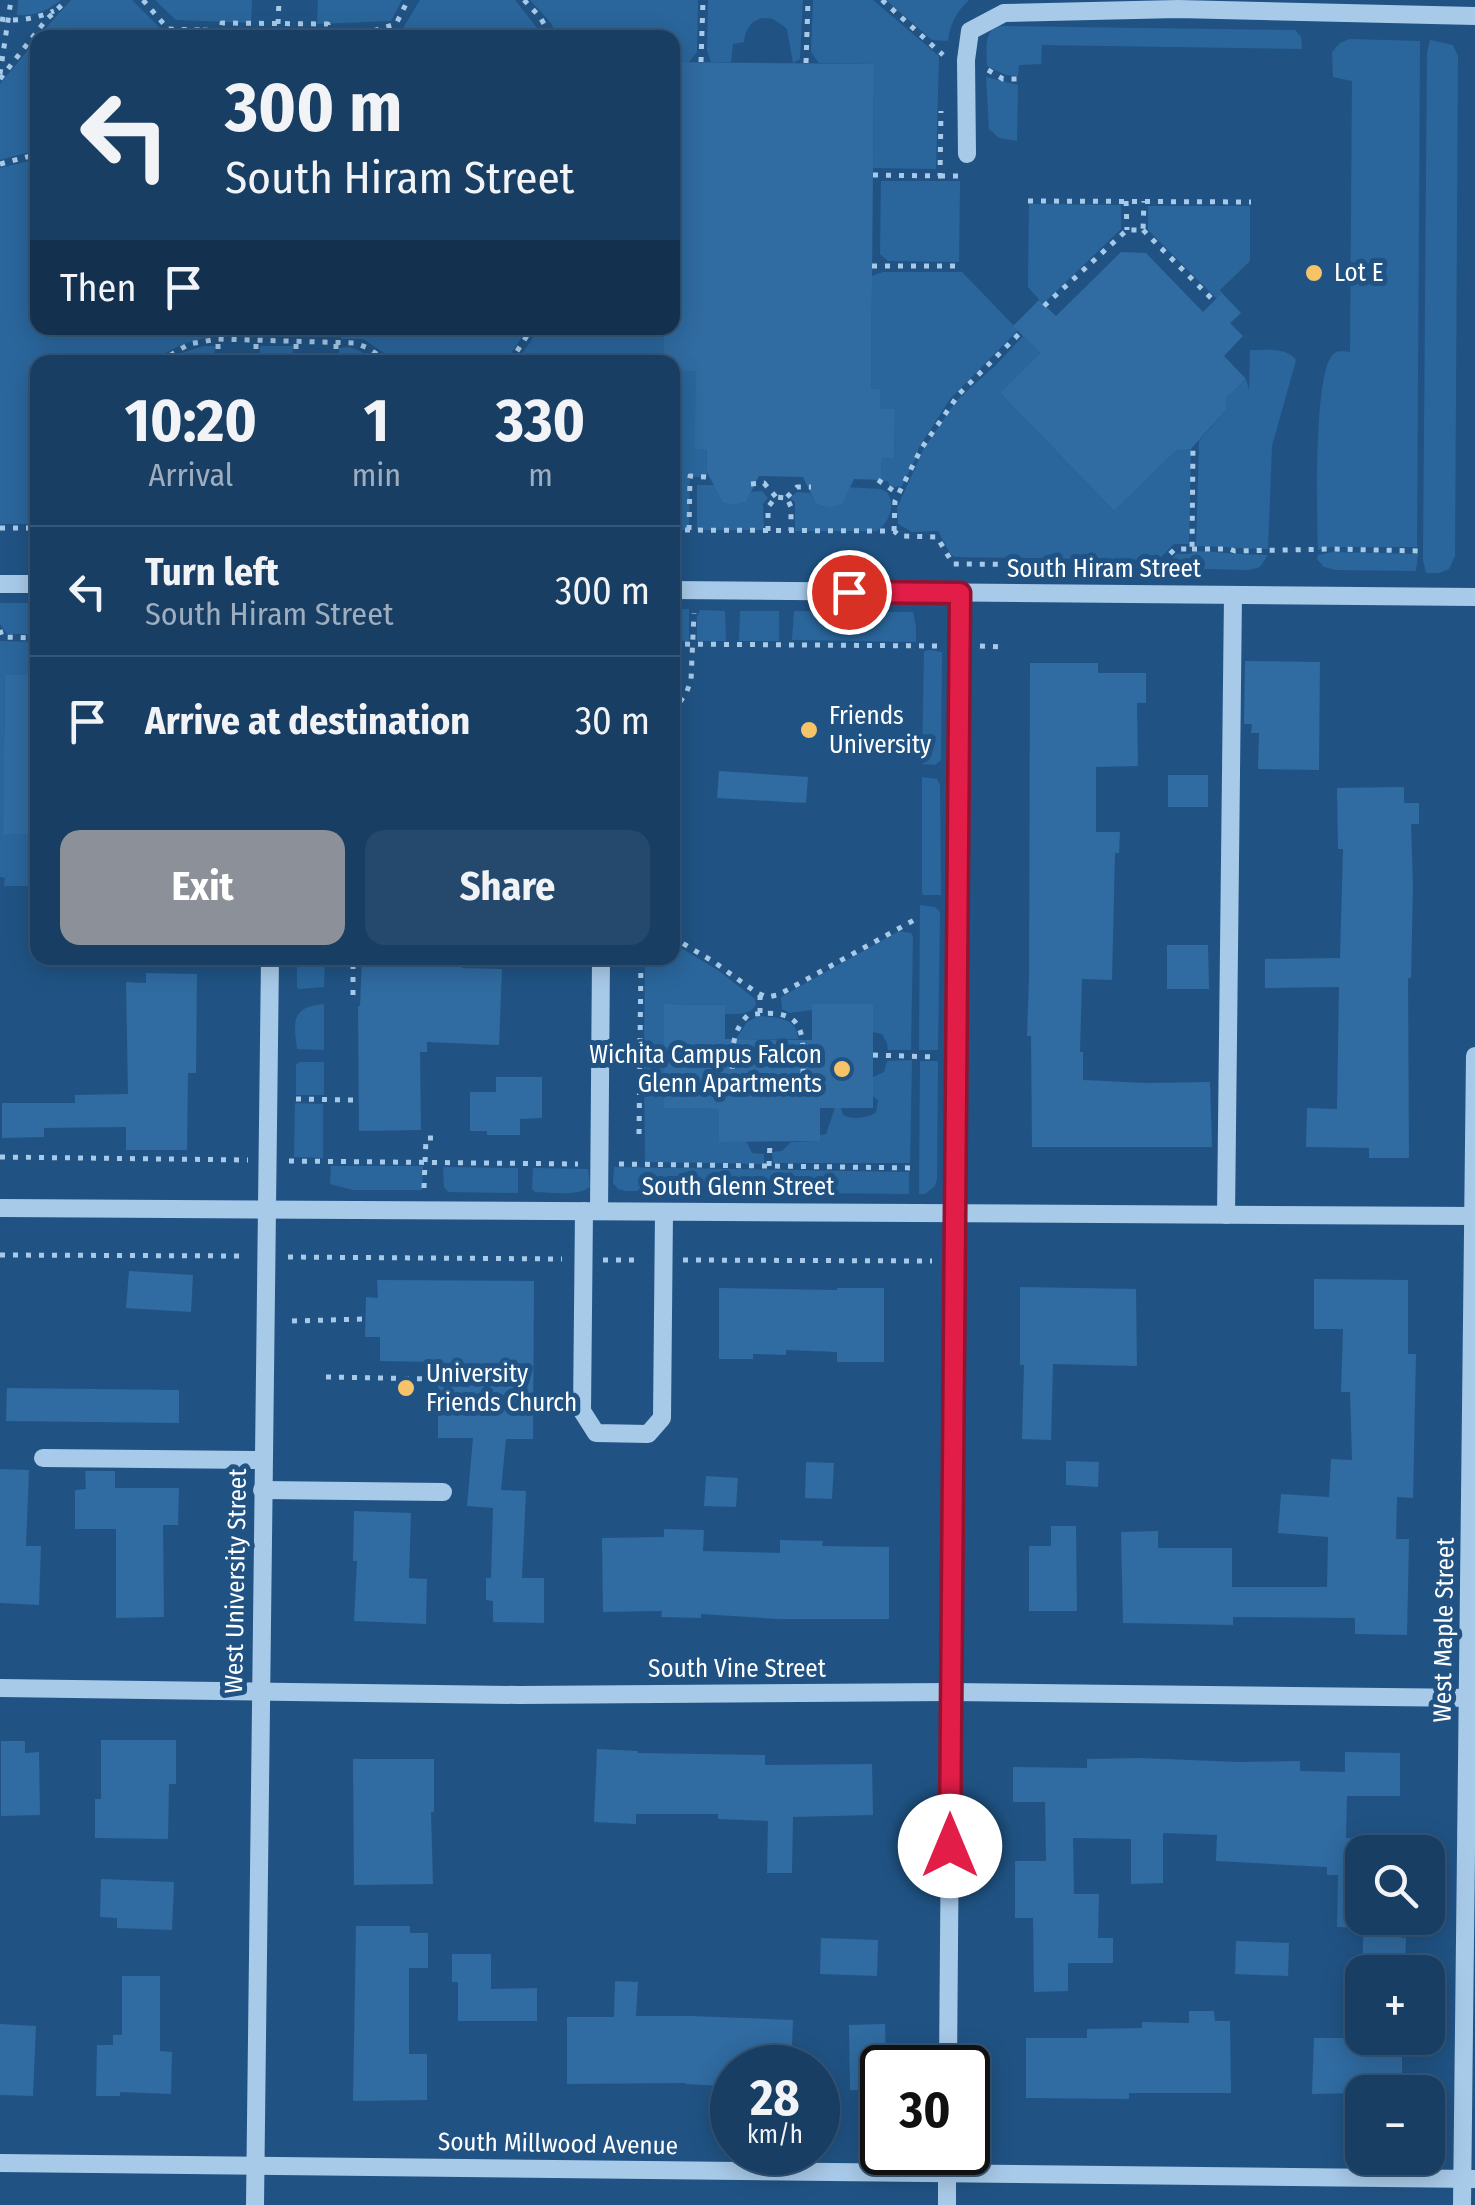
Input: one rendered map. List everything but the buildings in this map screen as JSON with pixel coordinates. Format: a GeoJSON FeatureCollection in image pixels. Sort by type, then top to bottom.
{"type":"FeatureCollection","features":[{"type":"Feature","properties":{"kind":"street"},"geometry":{"type":"LineString","coordinates":[[967,154],[966,60],[970,31],[1004,13],[1178,9],[1475,16]]}},
{"type":"Feature","properties":{"kind":"street"},"geometry":{"type":"LineString","coordinates":[[0,584],[30,584]]}},
{"type":"Feature","properties":{"kind":"street","name":"South Hiram Street"},"geometry":{"type":"LineString","coordinates":[[680,590],[1475,597]]}},
{"type":"Feature","properties":{"kind":"street"},"geometry":{"type":"LineString","coordinates":[[948,2045],[960,593]]}},
{"type":"Feature","properties":{"kind":"street"},"geometry":{"type":"LineString","coordinates":[[1226,1215],[1233,595]]}},
{"type":"Feature","properties":{"kind":"street","name":"West University Street"},"geometry":{"type":"LineString","coordinates":[[255,2205],[270,965]]}},
{"type":"Feature","properties":{"kind":"street"},"geometry":{"type":"LineString","coordinates":[[600,965],[599,1164],[583,1260],[582,1412],[596,1433],[648,1434],[662,1418],[664,1212]]}},
{"type":"Feature","properties":{"kind":"street","name":"West Maple Street"},"geometry":{"type":"LineString","coordinates":[[1462,2205],[1469,2179],[1475,1056]]}},
{"type":"Feature","properties":{"kind":"street","name":"South Glenn Street"},"geometry":{"type":"LineString","coordinates":[[0,1208],[1474,1216]]}},
{"type":"Feature","properties":{"kind":"street"},"geometry":{"type":"LineString","coordinates":[[42,1458],[262,1460]]}},
{"type":"Feature","properties":{"kind":"street"},"geometry":{"type":"LineString","coordinates":[[262,1490],[442,1492]]}},
{"type":"Feature","properties":{"kind":"street","name":"South Vine Street"},"geometry":{"type":"LineString","coordinates":[[0,1688],[519,1695],[951,1692],[1472,1698]]}},
{"type":"Feature","properties":{"kind":"street","name":"South Millwood Avenue"},"geometry":{"type":"LineString","coordinates":[[0,2163],[860,2173]]}},
{"type":"Feature","properties":{"kind":"street","name":"South Millwood Avenue"},"geometry":{"type":"LineString","coordinates":[[990,2174],[1469,2179]]}},
{"type":"Feature","properties":{"kind":"street"},"geometry":{"type":"LineString","coordinates":[[947,2175],[947,2205]]}},
{"type":"Feature","properties":{"kind":"path"},"geometry":{"type":"LineString","coordinates":[[0,76],[11,0]]}},
{"type":"Feature","properties":{"kind":"path"},"geometry":{"type":"LineString","coordinates":[[39,30],[67,0]]}},
{"type":"Feature","properties":{"kind":"path"},"geometry":{"type":"LineString","coordinates":[[143,0],[168,29],[175,30]]}},
{"type":"Feature","properties":{"kind":"path"},"geometry":{"type":"LineString","coordinates":[[278,24],[279,0]]}},
{"type":"Feature","properties":{"kind":"path"},"geometry":{"type":"LineString","coordinates":[[376,30],[396,24],[408,0]]}},
{"type":"Feature","properties":{"kind":"path"},"geometry":{"type":"LineString","coordinates":[[524,0],[547,30]]}},
{"type":"Feature","properties":{"kind":"path"},"geometry":{"type":"LineString","coordinates":[[701,62],[703,0]]}},
{"type":"Feature","properties":{"kind":"path"},"geometry":{"type":"LineString","coordinates":[[806,63],[808,0]]}},
{"type":"Feature","properties":{"kind":"path"},"geometry":{"type":"LineString","coordinates":[[882,0],[943,54],[942,72]]}},
{"type":"Feature","properties":{"kind":"path"},"geometry":{"type":"LineString","coordinates":[[0,20],[37,18],[56,10]]}},
{"type":"Feature","properties":{"kind":"path"},"geometry":{"type":"LineString","coordinates":[[222,30],[222,23],[328,24],[328,30]]}},
{"type":"Feature","properties":{"kind":"path"},"geometry":{"type":"LineString","coordinates":[[0,76],[30,41]]}},
{"type":"Feature","properties":{"kind":"path"},"geometry":{"type":"LineString","coordinates":[[940,176],[942,106]]}},
{"type":"Feature","properties":{"kind":"path"},"geometry":{"type":"LineString","coordinates":[[0,164],[30,156]]}},
{"type":"Feature","properties":{"kind":"path"},"geometry":{"type":"LineString","coordinates":[[873,174],[959,176]]}},
{"type":"Feature","properties":{"kind":"path"},"geometry":{"type":"LineString","coordinates":[[1028,201],[1250,202]]}},
{"type":"Feature","properties":{"kind":"path"},"geometry":{"type":"LineString","coordinates":[[1126,201],[1126,230]]}},
{"type":"Feature","properties":{"kind":"path"},"geometry":{"type":"LineString","coordinates":[[1143,230],[1144,201]]}},
{"type":"Feature","properties":{"kind":"path"},"geometry":{"type":"LineString","coordinates":[[1044,306],[1126,230],[1143,230],[1214,301]]}},
{"type":"Feature","properties":{"kind":"path"},"geometry":{"type":"LineString","coordinates":[[872,266],[960,266]]}},
{"type":"Feature","properties":{"kind":"path"},"geometry":{"type":"LineString","coordinates":[[894,531],[895,501],[920,449],[959,394],[1020,333]]}},
{"type":"Feature","properties":{"kind":"path"},"geometry":{"type":"LineString","coordinates":[[218,335],[218,355]]}},
{"type":"Feature","properties":{"kind":"path"},"geometry":{"type":"LineString","coordinates":[[256,335],[256,355]]}},
{"type":"Feature","properties":{"kind":"path"},"geometry":{"type":"LineString","coordinates":[[296,335],[296,355]]}},
{"type":"Feature","properties":{"kind":"path"},"geometry":{"type":"LineString","coordinates":[[336,335],[336,355]]}},
{"type":"Feature","properties":{"kind":"path"},"geometry":{"type":"LineString","coordinates":[[171,355],[189,344],[218,340],[355,342],[378,355]]}},
{"type":"Feature","properties":{"kind":"path"},"geometry":{"type":"LineString","coordinates":[[1192,548],[1193,447]]}},
{"type":"Feature","properties":{"kind":"path"},"geometry":{"type":"LineString","coordinates":[[690,530],[690,476],[707,477]]}},
{"type":"Feature","properties":{"kind":"path"},"geometry":{"type":"LineString","coordinates":[[878,480],[898,494]]}},
{"type":"Feature","properties":{"kind":"path"},"geometry":{"type":"LineString","coordinates":[[751,484],[764,483],[776,498]]}},
{"type":"Feature","properties":{"kind":"path"},"geometry":{"type":"LineString","coordinates":[[768,530],[768,507],[776,498],[786,498],[797,487],[811,487]]}},
{"type":"Feature","properties":{"kind":"path"},"geometry":{"type":"LineString","coordinates":[[786,498],[791,507],[790,530]]}},
{"type":"Feature","properties":{"kind":"path"},"geometry":{"type":"LineString","coordinates":[[0,528],[30,528]]}},
{"type":"Feature","properties":{"kind":"path"},"geometry":{"type":"LineString","coordinates":[[680,530],[894,531],[900,536],[936,537],[952,564],[1159,565],[1175,549],[1192,548],[1235,552],[1421,552]]}},
{"type":"Feature","properties":{"kind":"path"},"geometry":{"type":"LineString","coordinates":[[680,702],[692,680],[694,610]]}},
{"type":"Feature","properties":{"kind":"path"},"geometry":{"type":"LineString","coordinates":[[0,630],[2,637],[30,638]]}},
{"type":"Feature","properties":{"kind":"path"},"geometry":{"type":"LineString","coordinates":[[680,644],[1002,647]]}},
{"type":"Feature","properties":{"kind":"path"},"geometry":{"type":"LineString","coordinates":[[681,942],[767,997],[778,995],[916,919]]}},
{"type":"Feature","properties":{"kind":"path"},"geometry":{"type":"LineString","coordinates":[[353,965],[353,996]]}},
{"type":"Feature","properties":{"kind":"path"},"geometry":{"type":"LineString","coordinates":[[640,965],[640,1134]]}},
{"type":"Feature","properties":{"kind":"path"},"geometry":{"type":"LineString","coordinates":[[760,994],[760,1013]]}},
{"type":"Feature","properties":{"kind":"path"},"geometry":{"type":"LineString","coordinates":[[732,1082],[732,1039],[748,1015],[760,1013],[788,1015],[800,1027],[804,1040],[803,1081]]}},
{"type":"Feature","properties":{"kind":"path"},"geometry":{"type":"LineString","coordinates":[[640,1055],[664,1055]]}},
{"type":"Feature","properties":{"kind":"path"},"geometry":{"type":"LineString","coordinates":[[873,1055],[938,1057]]}},
{"type":"Feature","properties":{"kind":"path"},"geometry":{"type":"LineString","coordinates":[[296,1099],[354,1100]]}},
{"type":"Feature","properties":{"kind":"path"},"geometry":{"type":"LineString","coordinates":[[424,1190],[426,1138],[437,1138]]}},
{"type":"Feature","properties":{"kind":"path"},"geometry":{"type":"LineString","coordinates":[[769,1166],[770,1142]]}},
{"type":"Feature","properties":{"kind":"path"},"geometry":{"type":"LineString","coordinates":[[0,1158],[916,1168]]}},
{"type":"Feature","properties":{"kind":"path"},"geometry":{"type":"LineString","coordinates":[[0,1255],[956,1261]]}},
{"type":"Feature","properties":{"kind":"path"},"geometry":{"type":"LineString","coordinates":[[292,1321],[365,1319]]}},
{"type":"Feature","properties":{"kind":"path"},"geometry":{"type":"LineString","coordinates":[[326,1377],[431,1378]]}},
{"type":"Feature","properties":{"kind":"shaded area"},"geometry":{"type":"Polygon","coordinates":[[[18,0],[61,0],[41,12],[17,15],[18,0]]]}},
{"type":"Feature","properties":{"kind":"shaded area"},"geometry":{"type":"Polygon","coordinates":[[[71,0],[132,0],[162,30],[44,30],[71,0]]]}},
{"type":"Feature","properties":{"kind":"shaded area"},"geometry":{"type":"Polygon","coordinates":[[[155,0],[252,0],[251,23],[176,20],[155,0]]]}},
{"type":"Feature","properties":{"kind":"shaded area"},"geometry":{"type":"Polygon","coordinates":[[[318,0],[402,0],[391,21],[317,24],[318,0]]]}},
{"type":"Feature","properties":{"kind":"shaded area"},"geometry":{"type":"Polygon","coordinates":[[[420,0],[515,0],[539,30],[402,30],[420,0]]]}},
{"type":"Feature","properties":{"kind":"shaded area"},"geometry":{"type":"Polygon","coordinates":[[[530,0],[698,0],[697,52],[689,62],[680,62],[680,30],[554,30],[530,0]]]}},
{"type":"Feature","properties":{"kind":"shaded area"},"geometry":{"type":"Polygon","coordinates":[[[708,0],[803,0],[800,59],[793,63],[787,29],[773,19],[761,18],[752,23],[744,42],[733,44],[731,62],[711,62],[707,51],[708,0]]]}},
{"type":"Feature","properties":{"kind":"shaded area"},"geometry":{"type":"Polygon","coordinates":[[[813,0],[873,0],[939,56],[936,169],[873,168],[874,64],[819,63],[811,52],[813,0]]]}},
{"type":"Feature","properties":{"kind":"shaded area"},"geometry":{"type":"Polygon","coordinates":[[[886,0],[969,0],[954,19],[948,41],[932,40],[886,0]]]}},
{"type":"Feature","properties":{"kind":"shaded area"},"geometry":{"type":"Polygon","coordinates":[[[996,26],[1295,30],[1301,37],[1302,49],[1042,45],[1041,64],[1019,65],[1018,76],[987,66],[987,39],[996,26]]]}},
{"type":"Feature","properties":{"kind":"shaded area"},"geometry":{"type":"Polygon","coordinates":[[[1350,39],[1420,41],[1417,547],[1318,550],[1318,445],[1323,384],[1335,353],[1350,352],[1352,81],[1333,77],[1332,52],[1350,39]]]}},
{"type":"Feature","properties":{"kind":"shaded area"},"geometry":{"type":"Polygon","coordinates":[[[1430,40],[1453,45],[1458,56],[1455,556],[1449,569],[1439,573],[1426,573],[1423,560],[1430,40]]]}},
{"type":"Feature","properties":{"kind":"shaded area"},"geometry":{"type":"Polygon","coordinates":[[[30,48],[30,152],[0,160],[0,84],[30,48]]]}},
{"type":"Feature","properties":{"kind":"shaded area"},"geometry":{"type":"Polygon","coordinates":[[[986,77],[1018,85],[1017,141],[999,138],[989,129],[986,77]]]}},
{"type":"Feature","properties":{"kind":"shaded area"},"geometry":{"type":"Polygon","coordinates":[[[30,161],[30,335],[215,335],[163,355],[30,355],[30,524],[0,524],[0,168],[30,161]]]}},
{"type":"Feature","properties":{"kind":"shaded area"},"geometry":{"type":"Polygon","coordinates":[[[881,181],[960,181],[959,262],[888,261],[880,254],[881,181]]]}},
{"type":"Feature","properties":{"kind":"shaded area"},"geometry":{"type":"Polygon","coordinates":[[[1029,204],[1121,205],[1121,229],[1043,304],[1028,287],[1029,204]]]}},
{"type":"Feature","properties":{"kind":"shaded area"},"geometry":{"type":"Polygon","coordinates":[[[1148,206],[1250,206],[1250,261],[1220,290],[1217,299],[1148,230],[1148,206]]]}},
{"type":"Feature","properties":{"kind":"shaded area"},"geometry":{"type":"Polygon","coordinates":[[[883,272],[962,272],[1018,330],[950,399],[918,449],[902,486],[890,488],[888,481],[881,480],[882,458],[894,458],[895,410],[880,409],[880,389],[871,389],[872,276],[883,272]]]}},
{"type":"Feature","properties":{"kind":"shaded area"},"geometry":{"type":"Polygon","coordinates":[[[341,335],[523,335],[510,355],[387,355],[363,339],[341,339],[341,335]]]}},
{"type":"Feature","properties":{"kind":"shaded area"},"geometry":{"type":"Polygon","coordinates":[[[535,335],[664,335],[663,355],[521,355],[535,335]]]}},
{"type":"Feature","properties":{"kind":"shaded area"},"geometry":{"type":"Polygon","coordinates":[[[1023,336],[1040,353],[1000,393],[1114,511],[1176,451],[1191,449],[1189,544],[1174,544],[1158,560],[955,557],[938,531],[912,532],[898,524],[897,508],[923,450],[956,401],[1023,336]]]}},
{"type":"Feature","properties":{"kind":"shaded area"},"geometry":{"type":"Polygon","coordinates":[[[215,346],[214,355],[179,355],[215,346]]]}},
{"type":"Feature","properties":{"kind":"shaded area"},"geometry":{"type":"Polygon","coordinates":[[[260,346],[293,346],[292,355],[260,355],[260,346]]]}},
{"type":"Feature","properties":{"kind":"shaded area"},"geometry":{"type":"Polygon","coordinates":[[[349,347],[367,355],[339,355],[339,348],[349,347]]]}},
{"type":"Feature","properties":{"kind":"shaded area"},"geometry":{"type":"Polygon","coordinates":[[[1250,350],[1281,351],[1296,360],[1272,446],[1268,549],[1196,546],[1199,441],[1226,410],[1226,398],[1246,379],[1249,390],[1250,350]]]}},
{"type":"Feature","properties":{"kind":"shaded area"},"geometry":{"type":"Polygon","coordinates":[[[680,371],[706,371],[707,477],[690,477],[689,530],[680,530],[680,371]]]}},
{"type":"Feature","properties":{"kind":"shaded area"},"geometry":{"type":"Polygon","coordinates":[[[697,485],[717,485],[723,503],[733,505],[746,502],[751,492],[762,491],[768,498],[763,504],[764,530],[697,530],[697,485]]]}},
{"type":"Feature","properties":{"kind":"shaded area"},"geometry":{"type":"Polygon","coordinates":[[[846,487],[887,492],[891,508],[881,528],[795,531],[795,502],[790,498],[797,492],[810,493],[816,504],[829,508],[846,487]]]}},
{"type":"Feature","properties":{"kind":"shaded area"},"geometry":{"type":"Polygon","coordinates":[[[1196,551],[1268,555],[1260,567],[1249,570],[1164,568],[1176,554],[1196,551]]]}},
{"type":"Feature","properties":{"kind":"shaded area"},"geometry":{"type":"Polygon","coordinates":[[[1418,554],[1416,571],[1324,567],[1318,555],[1418,554]]]}},
{"type":"Feature","properties":{"kind":"shaded area"},"geometry":{"type":"Polygon","coordinates":[[[0,603],[30,603],[30,634],[7,634],[0,624],[0,603]]]}},
{"type":"Feature","properties":{"kind":"shaded area"},"geometry":{"type":"Polygon","coordinates":[[[680,609],[689,609],[689,641],[680,641],[680,609]]]}},
{"type":"Feature","properties":{"kind":"shaded area"},"geometry":{"type":"Polygon","coordinates":[[[700,610],[725,611],[726,641],[697,641],[700,610]]]}},
{"type":"Feature","properties":{"kind":"shaded area"},"geometry":{"type":"Polygon","coordinates":[[[740,611],[779,611],[779,641],[739,641],[740,611]]]}},
{"type":"Feature","properties":{"kind":"shaded area"},"geometry":{"type":"Polygon","coordinates":[[[794,611],[913,612],[916,642],[792,640],[794,611]]]}},
{"type":"Feature","properties":{"kind":"shaded area"},"geometry":{"type":"Polygon","coordinates":[[[0,641],[30,642],[30,675],[5,676],[3,833],[30,834],[30,886],[4,886],[5,878],[0,877],[0,641]]]}},
{"type":"Feature","properties":{"kind":"shaded area"},"geometry":{"type":"Polygon","coordinates":[[[924,651],[942,652],[941,760],[935,765],[922,764],[924,651]]]}},
{"type":"Feature","properties":{"kind":"shaded area"},"geometry":{"type":"Polygon","coordinates":[[[922,777],[937,779],[940,785],[941,895],[922,892],[922,777]]]}},
{"type":"Feature","properties":{"kind":"shaded area"},"geometry":{"type":"Polygon","coordinates":[[[920,905],[935,907],[940,912],[938,1050],[919,1050],[920,905]]]}},
{"type":"Feature","properties":{"kind":"shaded area"},"geometry":{"type":"Polygon","coordinates":[[[899,931],[913,937],[911,1050],[888,1050],[882,1034],[873,1032],[873,1004],[812,1004],[812,1010],[790,1013],[782,1009],[781,997],[899,931]]]}},
{"type":"Feature","properties":{"kind":"shaded area"},"geometry":{"type":"Polygon","coordinates":[[[680,947],[755,999],[753,1009],[734,1014],[725,1014],[725,1005],[665,1004],[664,1050],[644,1050],[645,965],[680,965],[680,947]]]}},
{"type":"Feature","properties":{"kind":"shaded area"},"geometry":{"type":"Polygon","coordinates":[[[297,965],[325,965],[324,987],[297,987],[297,965]]]}},
{"type":"Feature","properties":{"kind":"shaded area"},"geometry":{"type":"Polygon","coordinates":[[[324,1004],[324,1050],[297,1049],[295,1023],[300,1012],[324,1004]]]}},
{"type":"Feature","properties":{"kind":"shaded area"},"geometry":{"type":"Polygon","coordinates":[[[759,1016],[790,1023],[798,1039],[736,1039],[747,1022],[759,1016]]]}},
{"type":"Feature","properties":{"kind":"shaded area"},"geometry":{"type":"Polygon","coordinates":[[[664,1060],[665,1108],[719,1109],[752,1153],[764,1154],[764,1164],[645,1162],[644,1063],[664,1060]]]}},
{"type":"Feature","properties":{"kind":"shaded area"},"geometry":{"type":"Polygon","coordinates":[[[912,1060],[910,1163],[773,1163],[772,1152],[782,1151],[791,1142],[820,1141],[835,1108],[841,1108],[843,1115],[851,1118],[876,1113],[878,1100],[873,1096],[873,1077],[884,1072],[887,1061],[912,1060]]]}},
{"type":"Feature","properties":{"kind":"shaded area"},"geometry":{"type":"Polygon","coordinates":[[[920,1061],[938,1061],[937,1178],[935,1186],[925,1194],[919,1194],[920,1061]]]}},
{"type":"Feature","properties":{"kind":"shaded area"},"geometry":{"type":"Polygon","coordinates":[[[299,1062],[324,1062],[324,1095],[296,1095],[299,1062]]]}},
{"type":"Feature","properties":{"kind":"shaded area"},"geometry":{"type":"Polygon","coordinates":[[[295,1103],[323,1104],[323,1158],[294,1157],[295,1103]]]}},
{"type":"Feature","properties":{"kind":"shaded area"},"geometry":{"type":"Polygon","coordinates":[[[331,1166],[423,1166],[422,1190],[353,1190],[330,1184],[331,1166]]]}},
{"type":"Feature","properties":{"kind":"shaded area"},"geometry":{"type":"Polygon","coordinates":[[[443,1167],[518,1168],[518,1193],[448,1192],[443,1167]]]}},
{"type":"Feature","properties":{"kind":"shaded area"},"geometry":{"type":"Polygon","coordinates":[[[614,1167],[909,1172],[909,1194],[626,1191],[613,1183],[614,1167]]]}},
{"type":"Feature","properties":{"kind":"shaded area"},"geometry":{"type":"Polygon","coordinates":[[[533,1168],[588,1169],[590,1187],[571,1193],[535,1192],[533,1168]]]}},
{"type":"Feature","properties":{"kind":"place","name":"Lot E"},"geometry":{"type":"Point","coordinates":[1314,273]}},
{"type":"Feature","properties":{"kind":"place","name":"Friends University"},"geometry":{"type":"Point","coordinates":[809,730]}},
{"type":"Feature","properties":{"kind":"place","name":"Wichita Campus Falcon Glenn Apartments"},"geometry":{"type":"Point","coordinates":[842,1069]}},
{"type":"Feature","properties":{"kind":"place","name":"University Friends Church"},"geometry":{"type":"Point","coordinates":[406,1388]}},
{"type":"Feature","properties":{"kind":"route"},"geometry":{"type":"LineString","coordinates":[[849,592],[960,593],[950,1846]]}}]}
